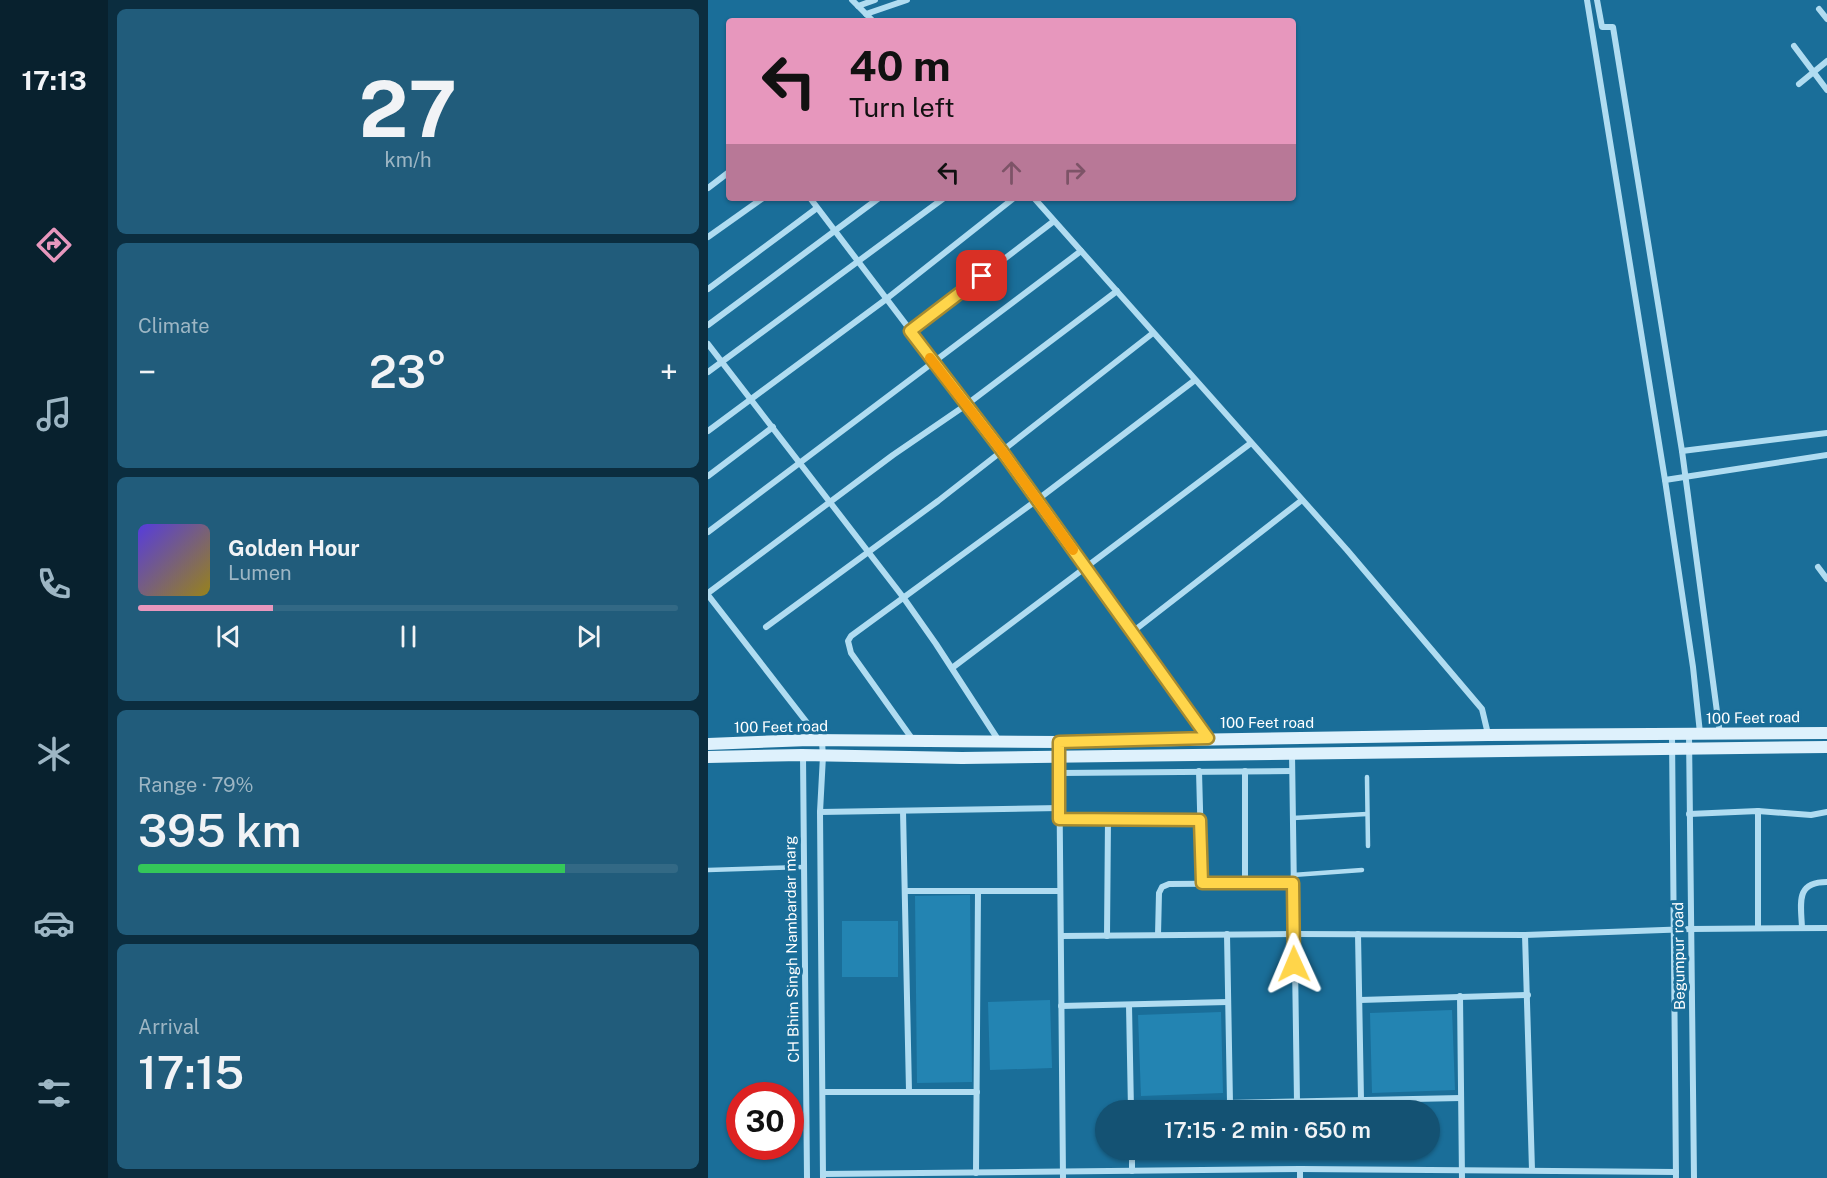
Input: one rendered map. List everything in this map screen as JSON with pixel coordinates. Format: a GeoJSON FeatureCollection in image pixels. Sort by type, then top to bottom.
{"type":"FeatureCollection","features":[{"type":"Feature","properties":{"kind":"street"},"geometry":{"type":"LineString","coordinates":[[852,0],[870,18]]}},
{"type":"Feature","properties":{"kind":"street"},"geometry":{"type":"LineString","coordinates":[[858,6],[874,0]]}},
{"type":"Feature","properties":{"kind":"street"},"geometry":{"type":"LineString","coordinates":[[866,14],[907,0]]}},
{"type":"Feature","properties":{"kind":"street","name":"Begumpur road"},"geometry":{"type":"LineString","coordinates":[[1587,0],[1693,667],[1695,734],[1689,751],[1689,814],[1694,1178]]}},
{"type":"Feature","properties":{"kind":"street"},"geometry":{"type":"LineString","coordinates":[[1597,0],[1602,27],[1612,27],[1682,451],[1720,734]]}},
{"type":"Feature","properties":{"kind":"street"},"geometry":{"type":"LineString","coordinates":[[1819,9],[1827,19]]}},
{"type":"Feature","properties":{"kind":"street"},"geometry":{"type":"LineString","coordinates":[[1794,46],[1827,90]]}},
{"type":"Feature","properties":{"kind":"street"},"geometry":{"type":"LineString","coordinates":[[1799,84],[1827,60]]}},
{"type":"Feature","properties":{"kind":"street"},"geometry":{"type":"LineString","coordinates":[[708,188],[726,174]]}},
{"type":"Feature","properties":{"kind":"street"},"geometry":{"type":"LineString","coordinates":[[708,237],[759,201]]}},
{"type":"Feature","properties":{"kind":"street"},"geometry":{"type":"LineString","coordinates":[[812,201],[885,300],[1002,451],[1208,738]]}},
{"type":"Feature","properties":{"kind":"street"},"geometry":{"type":"LineString","coordinates":[[708,325],[875,201]]}},
{"type":"Feature","properties":{"kind":"street"},"geometry":{"type":"LineString","coordinates":[[708,372],[940,201]]}},
{"type":"Feature","properties":{"kind":"street"},"geometry":{"type":"LineString","coordinates":[[708,431],[885,300],[1010,201]]}},
{"type":"Feature","properties":{"kind":"street"},"geometry":{"type":"LineString","coordinates":[[1037,201],[1302,500],[1482,709],[1488,735]]}},
{"type":"Feature","properties":{"kind":"street"},"geometry":{"type":"LineString","coordinates":[[708,290],[817,208]]}},
{"type":"Feature","properties":{"kind":"street"},"geometry":{"type":"LineString","coordinates":[[910,331],[1054,221]]}},
{"type":"Feature","properties":{"kind":"street"},"geometry":{"type":"LineString","coordinates":[[708,532],[1081,251]]}},
{"type":"Feature","properties":{"kind":"street"},"geometry":{"type":"LineString","coordinates":[[822,742],[708,594],[830,501],[966,405],[1117,291]]}},
{"type":"Feature","properties":{"kind":"street"},"geometry":{"type":"LineString","coordinates":[[766,627],[1002,451],[1153,333]]}},
{"type":"Feature","properties":{"kind":"street"},"geometry":{"type":"LineString","coordinates":[[708,344],[903,597],[999,741]]}},
{"type":"Feature","properties":{"kind":"street"},"geometry":{"type":"LineString","coordinates":[[913,741],[851,653],[848,645],[851,636],[1195,380]]}},
{"type":"Feature","properties":{"kind":"street"},"geometry":{"type":"LineString","coordinates":[[708,476],[773,427]]}},
{"type":"Feature","properties":{"kind":"street"},"geometry":{"type":"LineString","coordinates":[[1682,451],[1827,433]]}},
{"type":"Feature","properties":{"kind":"street"},"geometry":{"type":"LineString","coordinates":[[952,668],[1251,443]]}},
{"type":"Feature","properties":{"kind":"street"},"geometry":{"type":"LineString","coordinates":[[1665,480],[1827,455]]}},
{"type":"Feature","properties":{"kind":"street"},"geometry":{"type":"LineString","coordinates":[[1131,633],[1302,500]]}},
{"type":"Feature","properties":{"kind":"street"},"geometry":{"type":"LineString","coordinates":[[1818,567],[1827,579]]}},
{"type":"Feature","properties":{"kind":"street","name":"100 Feet road"},"geometry":{"type":"LineString","coordinates":[[708,744],[802,741],[1059,742],[1208,738],[1827,733]]}},
{"type":"Feature","properties":{"kind":"street","name":"Begumpur road"},"geometry":{"type":"LineString","coordinates":[[1672,735],[1676,1175]]}},
{"type":"Feature","properties":{"kind":"street","name":"CH Bhim Singh Nambardar marg"},"geometry":{"type":"LineString","coordinates":[[802,741],[807,1178]]}},
{"type":"Feature","properties":{"kind":"street","name":"CH Bhim Singh Nambardar marg"},"geometry":{"type":"LineString","coordinates":[[822,742],[820,812],[823,1176]]}},
{"type":"Feature","properties":{"kind":"street"},"geometry":{"type":"LineString","coordinates":[[1059,742],[1063,1175]]}},
{"type":"Feature","properties":{"kind":"street","name":"100 Feet road"},"geometry":{"type":"LineString","coordinates":[[708,758],[802,755],[962,758],[1292,753],[1689,751],[1827,747]]}},
{"type":"Feature","properties":{"kind":"street"},"geometry":{"type":"LineString","coordinates":[[1292,753],[1297,1100]]}},
{"type":"Feature","properties":{"kind":"street"},"geometry":{"type":"LineString","coordinates":[[1199,771],[1202,883]]}},
{"type":"Feature","properties":{"kind":"street"},"geometry":{"type":"LineString","coordinates":[[1245,771],[1245,883]]}},
{"type":"Feature","properties":{"kind":"street"},"geometry":{"type":"LineString","coordinates":[[1059,773],[1292,771]]}},
{"type":"Feature","properties":{"kind":"street"},"geometry":{"type":"LineString","coordinates":[[820,812],[1059,808]]}},
{"type":"Feature","properties":{"kind":"street"},"geometry":{"type":"LineString","coordinates":[[903,811],[909,1091]]}},
{"type":"Feature","properties":{"kind":"street"},"geometry":{"type":"LineString","coordinates":[[1758,811],[1758,928]]}},
{"type":"Feature","properties":{"kind":"street"},"geometry":{"type":"LineString","coordinates":[[1689,814],[1758,811],[1811,815],[1827,812]]}},
{"type":"Feature","properties":{"kind":"street"},"geometry":{"type":"LineString","coordinates":[[1059,819],[1200,820]]}},
{"type":"Feature","properties":{"kind":"street"},"geometry":{"type":"LineString","coordinates":[[1107,936],[1108,819]]}},
{"type":"Feature","properties":{"kind":"street"},"geometry":{"type":"LineString","coordinates":[[1802,928],[1800,900],[1803,891],[1808,885],[1827,882]]}},
{"type":"Feature","properties":{"kind":"street"},"geometry":{"type":"LineString","coordinates":[[1158,936],[1158,900],[1162,887],[1169,884],[1293,883]]}},
{"type":"Feature","properties":{"kind":"street"},"geometry":{"type":"LineString","coordinates":[[905,891],[1060,891]]}},
{"type":"Feature","properties":{"kind":"street"},"geometry":{"type":"LineString","coordinates":[[976,1173],[978,891]]}},
{"type":"Feature","properties":{"kind":"street"},"geometry":{"type":"LineString","coordinates":[[1060,936],[1525,935],[1691,928],[1827,928]]}},
{"type":"Feature","properties":{"kind":"street"},"geometry":{"type":"LineString","coordinates":[[1227,934],[1230,1100]]}},
{"type":"Feature","properties":{"kind":"street"},"geometry":{"type":"LineString","coordinates":[[1358,934],[1361,1100],[1461,1098]]}},
{"type":"Feature","properties":{"kind":"street"},"geometry":{"type":"LineString","coordinates":[[1525,935],[1532,1170]]}},
{"type":"Feature","properties":{"kind":"street"},"geometry":{"type":"LineString","coordinates":[[1360,1000],[1528,995]]}},
{"type":"Feature","properties":{"kind":"street"},"geometry":{"type":"LineString","coordinates":[[1460,996],[1461,1174]]}},
{"type":"Feature","properties":{"kind":"street"},"geometry":{"type":"LineString","coordinates":[[1061,1006],[1228,1002]]}},
{"type":"Feature","properties":{"kind":"street"},"geometry":{"type":"LineString","coordinates":[[1129,1005],[1131,1100]]}},
{"type":"Feature","properties":{"kind":"street"},"geometry":{"type":"LineString","coordinates":[[823,1092],[977,1092]]}},
{"type":"Feature","properties":{"kind":"street"},"geometry":{"type":"LineString","coordinates":[[1132,1160],[1132,1171]]}},
{"type":"Feature","properties":{"kind":"street"},"geometry":{"type":"LineString","coordinates":[[823,1176],[976,1173],[1063,1175],[1132,1171],[1156,1174],[1203,1170],[1300,1169],[1461,1174],[1532,1170],[1676,1175]]}},
{"type":"Feature","properties":{"kind":"street"},"geometry":{"type":"LineString","coordinates":[[1300,1169],[1300,1178]]}},
{"type":"Feature","properties":{"kind":"street"},"geometry":{"type":"LineString","coordinates":[[1203,1170],[1203,1178]]}},
{"type":"Feature","properties":{"kind":"lane"},"geometry":{"type":"LineString","coordinates":[[1366,777],[1368,846]]}},
{"type":"Feature","properties":{"kind":"lane"},"geometry":{"type":"LineString","coordinates":[[1293,818],[1367,814]]}},
{"type":"Feature","properties":{"kind":"lane"},"geometry":{"type":"LineString","coordinates":[[708,870],[804,867]]}},
{"type":"Feature","properties":{"kind":"lane"},"geometry":{"type":"LineString","coordinates":[[1293,875],[1362,870]]}},
{"type":"Feature","properties":{"kind":"shaded area"},"geometry":{"type":"Polygon","coordinates":[[[970,895],[972,1082],[917,1083],[915,896],[970,895]]]}},
{"type":"Feature","properties":{"kind":"shaded area"},"geometry":{"type":"Polygon","coordinates":[[[842,921],[898,921],[898,977],[842,977],[842,921]]]}},
{"type":"Feature","properties":{"kind":"shaded area"},"geometry":{"type":"Polygon","coordinates":[[[1050,1000],[1052,1068],[990,1070],[988,1002],[1050,1000]]]}},
{"type":"Feature","properties":{"kind":"shaded area"},"geometry":{"type":"Polygon","coordinates":[[[1452,1010],[1455,1090],[1372,1093],[1370,1013],[1452,1010]]]}},
{"type":"Feature","properties":{"kind":"shaded area"},"geometry":{"type":"Polygon","coordinates":[[[1221,1012],[1223,1093],[1141,1096],[1138,1015],[1221,1012]]]}},
{"type":"Feature","properties":{"kind":"slow traffic"},"geometry":{"type":"LineString","coordinates":[[930,358],[1002,451],[1073,550]]}},
{"type":"Feature","properties":{"kind":"route"},"geometry":{"type":"LineString","coordinates":[[982,276],[910,331],[1002,451],[1208,738],[1059,742],[1059,819],[1200,820],[1202,883],[1293,883],[1294,964]]}}]}
